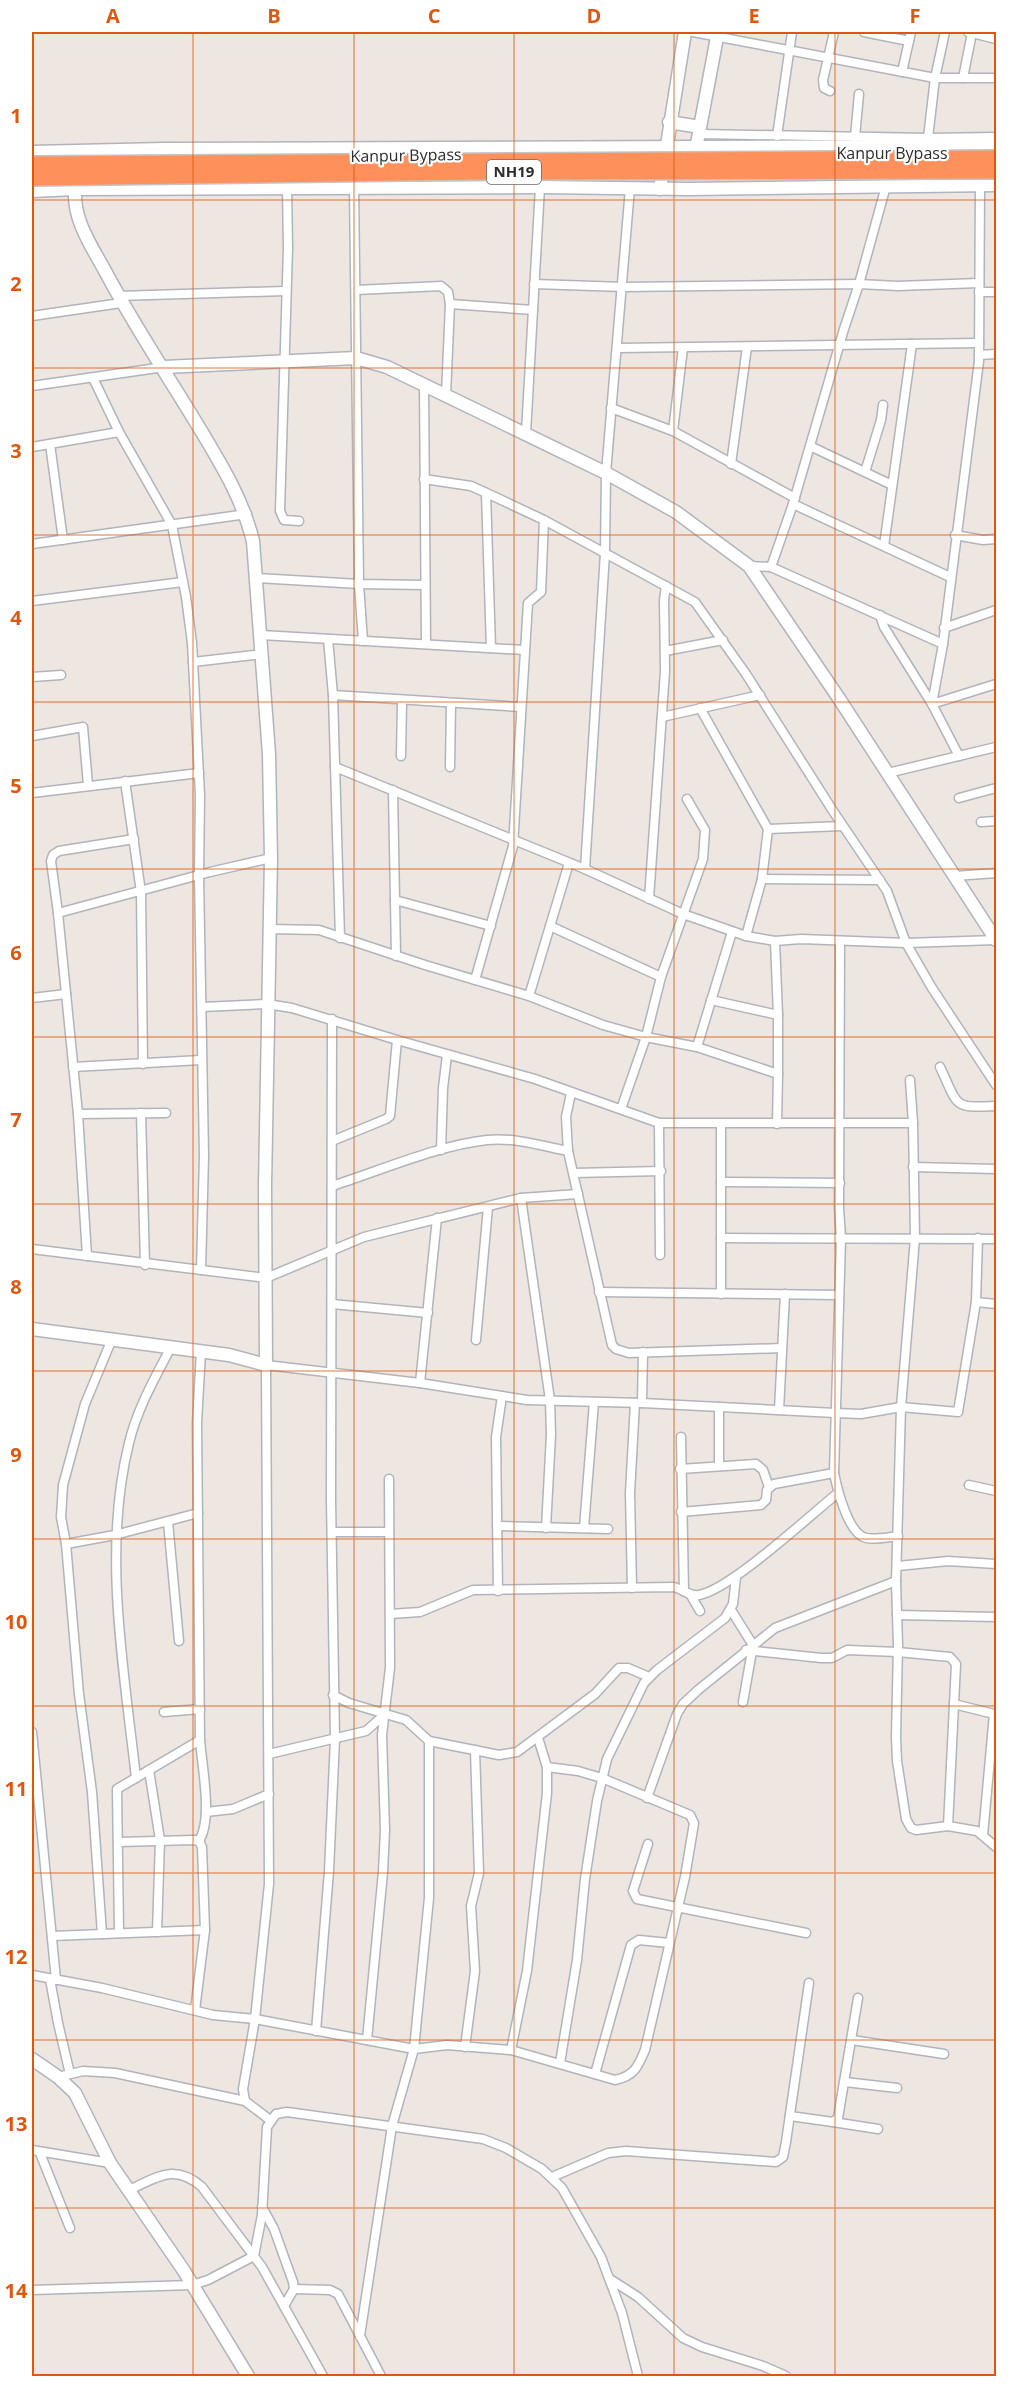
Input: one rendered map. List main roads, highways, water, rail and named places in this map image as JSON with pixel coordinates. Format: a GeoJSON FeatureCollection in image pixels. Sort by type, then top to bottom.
{"type":"FeatureCollection","features":[{"type":"Feature","properties":{"kind":"highway","name":"Kanpur Bypass"},"geometry":{"type":"LineString","coordinates":[[32,164],[996,158]]}},
{"type":"Feature","properties":{"kind":"highway","name":"Kanpur Bypass"},"geometry":{"type":"LineString","coordinates":[[32,178],[470,172],[996,171]]}}]}
